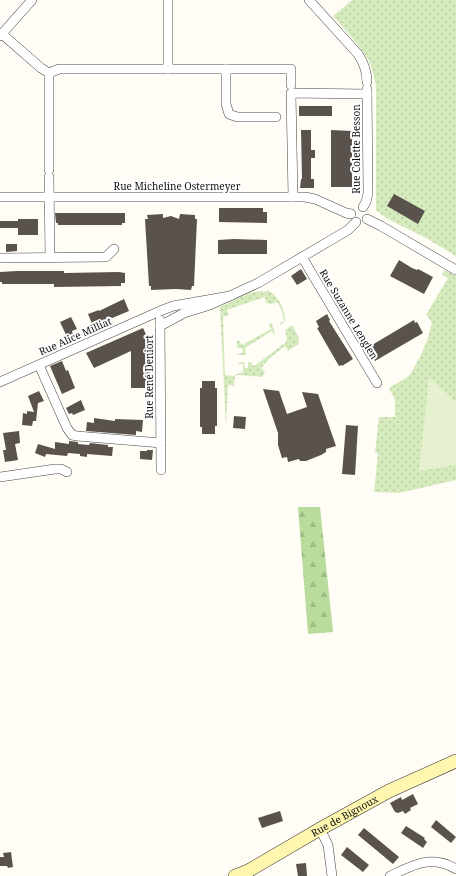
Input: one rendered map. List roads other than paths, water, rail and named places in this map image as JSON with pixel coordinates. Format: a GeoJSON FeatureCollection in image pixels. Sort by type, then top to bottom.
{"type":"FeatureCollection","features":[{"type":"Feature","properties":{"kind":"street"},"geometry":{"type":"LineString","coordinates":[[32,0],[1,35],[49,73]]}},
{"type":"Feature","properties":{"kind":"street"},"geometry":{"type":"LineString","coordinates":[[168,0],[168,69]]}},
{"type":"Feature","properties":{"kind":"street","name":"Rue Colette Besson"},"geometry":{"type":"LineString","coordinates":[[309,0],[358,54],[364,64],[367,74],[368,193],[363,207]]}},
{"type":"Feature","properties":{"kind":"street"},"geometry":{"type":"LineString","coordinates":[[49,73],[59,69],[291,69],[293,197]]}},
{"type":"Feature","properties":{"kind":"street"},"geometry":{"type":"LineString","coordinates":[[226,69],[226,104],[229,114],[237,117],[291,117]]}},
{"type":"Feature","properties":{"kind":"street"},"geometry":{"type":"LineString","coordinates":[[49,73],[50,258]]}},
{"type":"Feature","properties":{"kind":"street"},"geometry":{"type":"LineString","coordinates":[[291,89],[367,88]]}},
{"type":"Feature","properties":{"kind":"street","name":"Rue Micheline Ostermeyer"},"geometry":{"type":"LineString","coordinates":[[0,198],[293,197],[315,200],[351,214]]}},
{"type":"Feature","properties":{"kind":"street"},"geometry":{"type":"LineString","coordinates":[[363,207],[368,214],[367,219],[361,223],[356,222],[352,219],[351,214],[356,208],[363,207]]}},
{"type":"Feature","properties":{"kind":"street"},"geometry":{"type":"LineString","coordinates":[[367,219],[456,270]]}},
{"type":"Feature","properties":{"kind":"street"},"geometry":{"type":"LineString","coordinates":[[160,326],[184,313],[210,305],[258,283],[348,230],[356,222]]}},
{"type":"Feature","properties":{"kind":"street"},"geometry":{"type":"LineString","coordinates":[[0,258],[106,257],[114,249]]}},
{"type":"Feature","properties":{"kind":"street","name":"Rue Suzanne Lenglen"},"geometry":{"type":"LineString","coordinates":[[302,257],[377,383]]}},
{"type":"Feature","properties":{"kind":"street"},"geometry":{"type":"LineString","coordinates":[[160,310],[173,306],[230,296]]}},
{"type":"Feature","properties":{"kind":"street","name":"Rue René Deniort"},"geometry":{"type":"LineString","coordinates":[[160,310],[161,470]]}},
{"type":"Feature","properties":{"kind":"street","name":"Rue Alice Milliat"},"geometry":{"type":"LineString","coordinates":[[0,382],[160,310]]}},
{"type":"Feature","properties":{"kind":"street"},"geometry":{"type":"LineString","coordinates":[[39,365],[68,432],[72,435],[161,443]]}},
{"type":"Feature","properties":{"kind":"street"},"geometry":{"type":"LineString","coordinates":[[0,477],[55,469],[67,472]]}},
{"type":"Feature","properties":{"kind":"street","name":"Rue de Bignoux"},"geometry":{"type":"LineString","coordinates":[[235,876],[248,871],[389,791],[456,761]]}},
{"type":"Feature","properties":{"kind":"street"},"geometry":{"type":"LineString","coordinates":[[320,829],[328,845],[332,876]]}},
{"type":"Feature","properties":{"kind":"street"},"geometry":{"type":"LineString","coordinates":[[390,876],[422,863],[435,861],[446,863],[456,869]]}}]}
